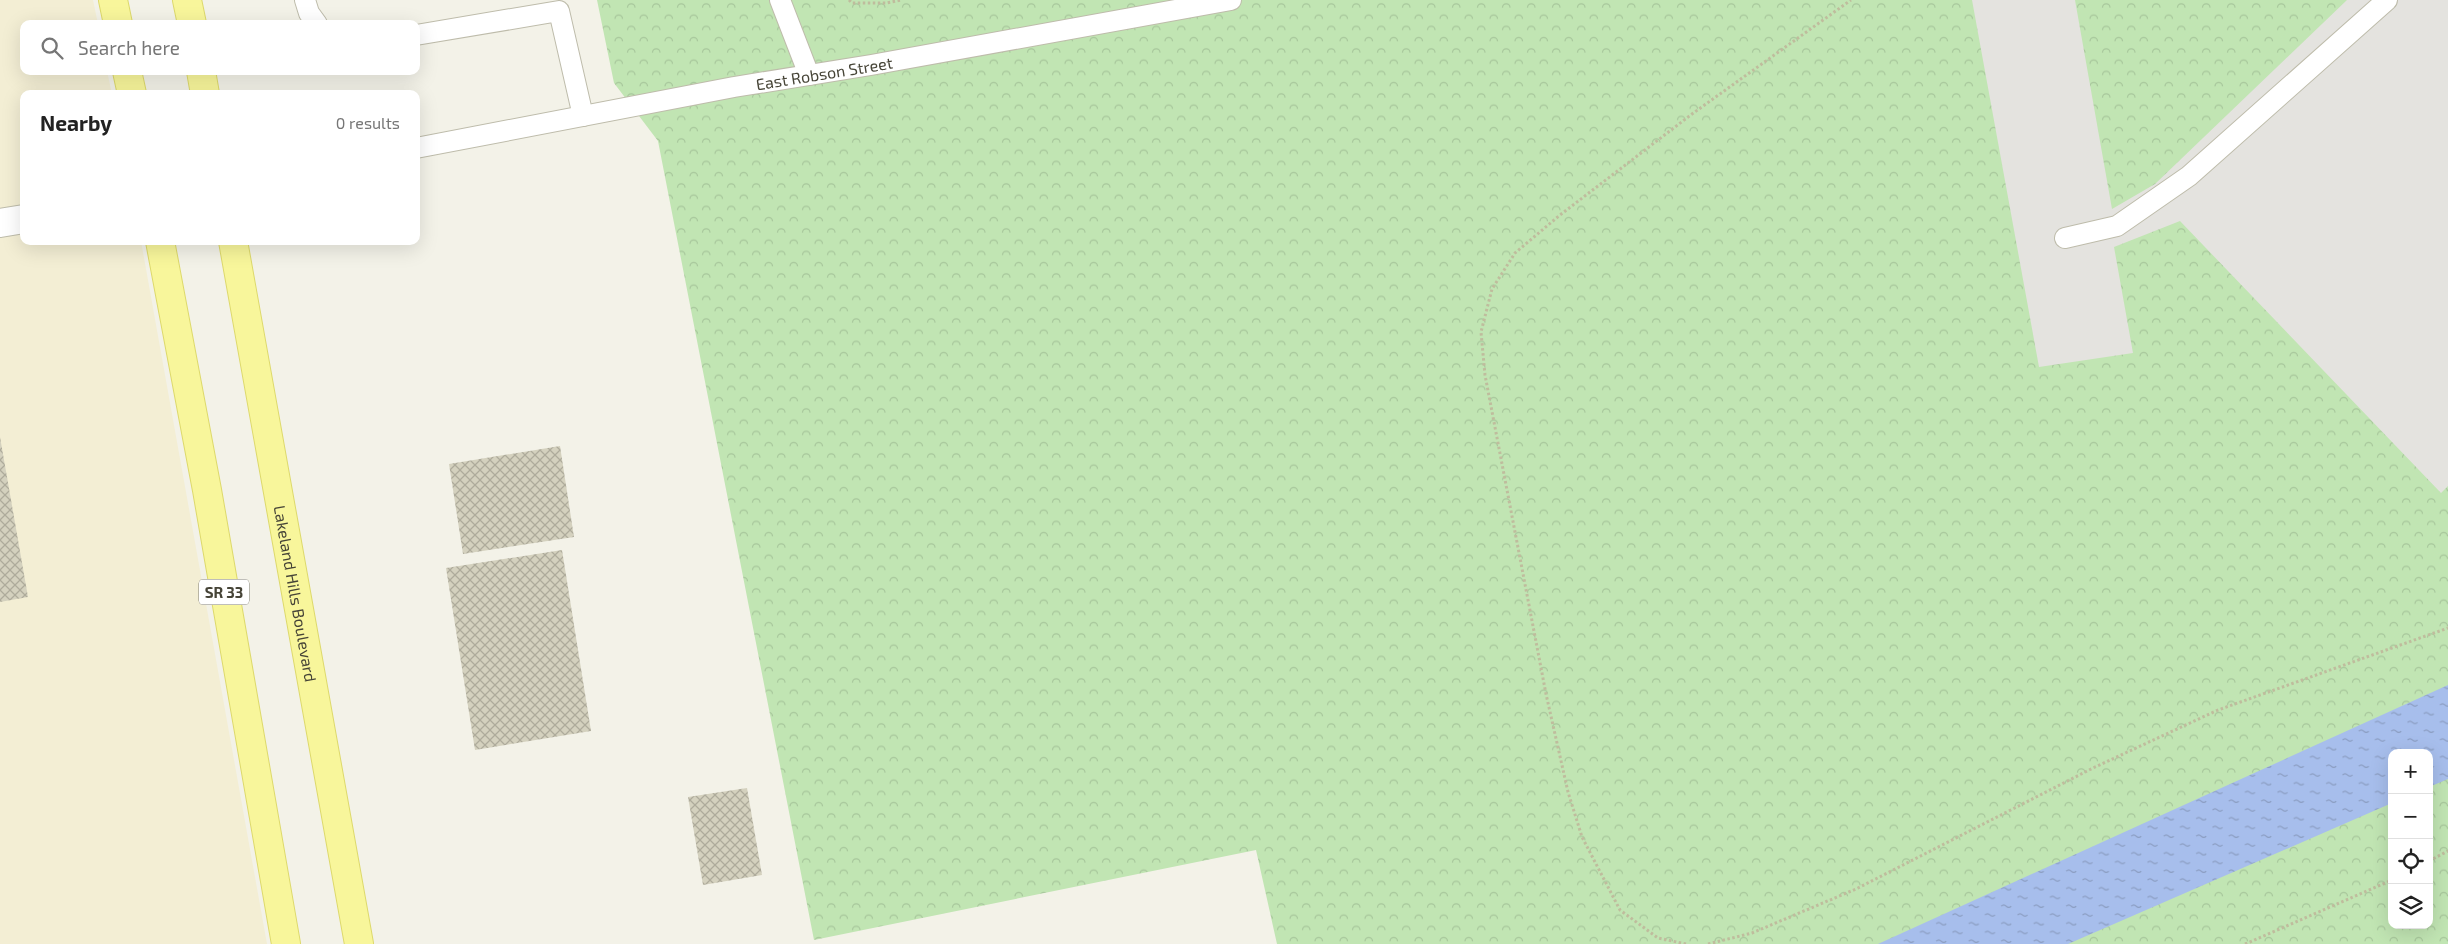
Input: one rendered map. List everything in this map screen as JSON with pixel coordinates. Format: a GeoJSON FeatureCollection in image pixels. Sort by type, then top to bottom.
{"type":"FeatureCollection","features":[{"type":"Feature","properties":{"kind":"main road"},"geometry":{"type":"LineString","coordinates":[[113,0],[117,20]]}},
{"type":"Feature","properties":{"kind":"main road"},"geometry":{"type":"LineString","coordinates":[[187,0],[191,20]]}},
{"type":"Feature","properties":{"kind":"main road"},"geometry":{"type":"LineString","coordinates":[[128,75],[131,90]]}},
{"type":"Feature","properties":{"kind":"main road"},"geometry":{"type":"LineString","coordinates":[[202,75],[204,90]]}},
{"type":"Feature","properties":{"kind":"main road","name":"SR 33"},"geometry":{"type":"LineString","coordinates":[[161,245],[208,500],[286,944]]}},
{"type":"Feature","properties":{"kind":"main road","name":"Lakeland Hills Boulevard"},"geometry":{"type":"LineString","coordinates":[[234,245],[359,944]]}},
{"type":"Feature","properties":{"kind":"street"},"geometry":{"type":"LineString","coordinates":[[0,223],[20,220]]}},
{"type":"Feature","properties":{"kind":"lane"},"geometry":{"type":"LineString","coordinates":[[305,0],[309,13],[314,20]]}},
{"type":"Feature","properties":{"kind":"lane"},"geometry":{"type":"LineString","coordinates":[[780,0],[809,75]]}},
{"type":"Feature","properties":{"kind":"lane","name":"East Robson Street"},"geometry":{"type":"LineString","coordinates":[[420,147],[583,116],[1231,0]]}},
{"type":"Feature","properties":{"kind":"lane"},"geometry":{"type":"LineString","coordinates":[[2065,238],[2117,226],[2189,176],[2387,0]]}},
{"type":"Feature","properties":{"kind":"lane"},"geometry":{"type":"LineString","coordinates":[[420,34],[558,6],[583,116]]}},
{"type":"Feature","properties":{"kind":"path"},"geometry":{"type":"LineString","coordinates":[[849,0],[852,3],[886,3],[901,0]]}},
{"type":"Feature","properties":{"kind":"path"},"geometry":{"type":"LineString","coordinates":[[1686,944],[1658,938],[1620,910],[1582,837],[1568,792],[1544,684],[1485,375],[1481,332],[1492,289],[1515,253],[1560,214],[1692,114],[1850,0]]}},
{"type":"Feature","properties":{"kind":"path"},"geometry":{"type":"LineString","coordinates":[[1708,944],[1752,933],[1856,889],[2093,768],[2218,710],[2448,628]]}},
{"type":"Feature","properties":{"kind":"path"},"geometry":{"type":"LineString","coordinates":[[2433,859],[2448,851]]}},
{"type":"Feature","properties":{"kind":"path"},"geometry":{"type":"LineString","coordinates":[[2245,944],[2388,882]]}},
{"type":"Feature","properties":{"kind":"shaded area"},"geometry":{"type":"Polygon","coordinates":[[[0,0],[93,0],[97,20],[20,20],[20,75],[108,75],[111,90],[20,90],[20,245],[142,245],[267,944],[0,944],[0,0]]]}},
{"type":"Feature","properties":{"kind":"shaded area"},"geometry":{"type":"Polygon","coordinates":[[[1972,0],[2075,0],[2112,209],[2155,184],[2347,0],[2448,0],[2448,486],[2441,493],[2180,221],[2114,247],[2133,353],[2039,367],[1972,0]]]}},
{"type":"Feature","properties":{"kind":"green space"},"geometry":{"type":"Polygon","coordinates":[[[597,0],[2448,0],[2448,944],[1277,944],[1256,850],[814,940],[658,141],[614,83],[597,0]]]}},
{"type":"Feature","properties":{"kind":"water"},"geometry":{"type":"Polygon","coordinates":[[[2448,685],[2448,779],[2433,785],[2433,749],[2388,749],[2388,805],[2068,944],[1878,944],[2448,685]]]}},
{"type":"Feature","properties":{"kind":"building"},"geometry":{"type":"Polygon","coordinates":[[[0,437],[28,597],[0,602],[0,437]]]}},
{"type":"Feature","properties":{"kind":"building"},"geometry":{"type":"Polygon","coordinates":[[[560,446],[574,537],[463,554],[449,464],[560,446]]]}},
{"type":"Feature","properties":{"kind":"building"},"geometry":{"type":"Polygon","coordinates":[[[562,550],[591,731],[475,750],[446,568],[562,550]]]}},
{"type":"Feature","properties":{"kind":"building"},"geometry":{"type":"Polygon","coordinates":[[[747,788],[762,875],[703,885],[688,797],[747,788]]]}}]}
